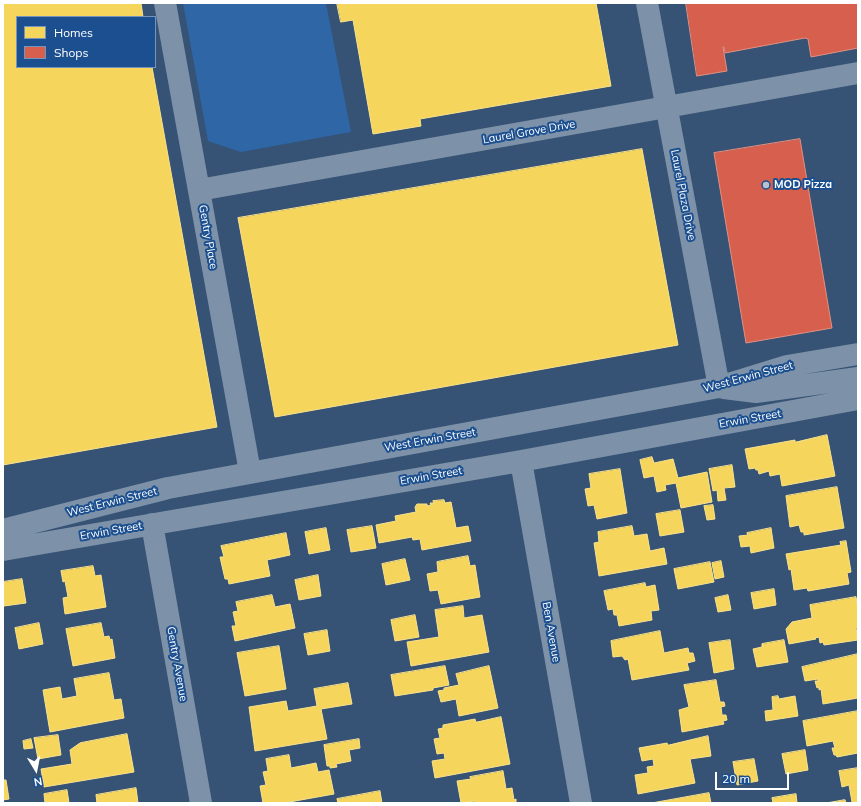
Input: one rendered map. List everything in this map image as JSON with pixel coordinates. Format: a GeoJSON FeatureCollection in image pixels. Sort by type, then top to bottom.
{"type":"FeatureCollection","features":[{"type":"Feature","properties":{"kind":"street","name":"Gentry Place"},"geometry":{"type":"LineString","coordinates":[[165,3],[250,472]]}},
{"type":"Feature","properties":{"kind":"street","name":"Laurel Plaza Drive"},"geometry":{"type":"LineString","coordinates":[[647,3],[719,387]]}},
{"type":"Feature","properties":{"kind":"street","name":"Laurel Grove Drive"},"geometry":{"type":"LineString","coordinates":[[199,190],[858,73]]}},
{"type":"Feature","properties":{"kind":"street","name":"West Erwin Street"},"geometry":{"type":"LineString","coordinates":[[3,530],[168,488],[719,387],[787,366],[858,354]]}},
{"type":"Feature","properties":{"kind":"street"},"geometry":{"type":"LineString","coordinates":[[719,387],[756,392],[858,378]]}},
{"type":"Feature","properties":{"kind":"street","name":"Erwin Street"},"geometry":{"type":"LineString","coordinates":[[3,550],[521,461],[858,399]]}},
{"type":"Feature","properties":{"kind":"street","name":"Ben Avenue"},"geometry":{"type":"LineString","coordinates":[[521,461],[581,803]]}},
{"type":"Feature","properties":{"kind":"street","name":"Gentry Avenue"},"geometry":{"type":"LineString","coordinates":[[152,524],[201,803]]}},
{"type":"Feature","properties":{"kind":"shaded area"},"geometry":{"type":"Polygon","coordinates":[[[183,3],[326,3],[351,132],[241,152],[208,141],[183,3]]]}},
{"type":"Feature","properties":{"kind":"building: Homes"},"geometry":{"type":"Polygon","coordinates":[[[3,3],[141,3],[143,16],[16,16],[16,68],[152,68],[217,427],[3,465],[3,3]]]}},
{"type":"Feature","properties":{"kind":"building: Homes"},"geometry":{"type":"Polygon","coordinates":[[[337,3],[596,3],[611,86],[420,119],[421,126],[373,134],[353,20],[341,22],[337,3]]]}},
{"type":"Feature","properties":{"kind":"building: Homes"},"geometry":{"type":"Polygon","coordinates":[[[642,149],[678,345],[275,417],[238,218],[642,149]]]}},
{"type":"Feature","properties":{"kind":"building: Homes"},"geometry":{"type":"Polygon","coordinates":[[[827,435],[835,476],[782,486],[780,474],[770,476],[769,471],[759,474],[758,470],[755,468],[749,469],[745,449],[795,440],[795,442],[827,435]]]}},
{"type":"Feature","properties":{"kind":"building: Homes"},"geometry":{"type":"Polygon","coordinates":[[[652,457],[654,463],[673,459],[678,478],[707,472],[712,502],[681,508],[676,483],[665,485],[666,490],[657,492],[654,476],[644,478],[640,460],[652,457]]]}},
{"type":"Feature","properties":{"kind":"building: Homes"},"geometry":{"type":"Polygon","coordinates":[[[732,465],[735,487],[724,488],[726,500],[718,501],[717,490],[713,491],[709,469],[732,465]]]}},
{"type":"Feature","properties":{"kind":"building: Homes"},"geometry":{"type":"Polygon","coordinates":[[[620,469],[627,513],[597,519],[594,505],[588,506],[585,489],[591,488],[589,474],[620,469]]]}},
{"type":"Feature","properties":{"kind":"building: Homes"},"geometry":{"type":"Polygon","coordinates":[[[837,487],[844,528],[804,535],[804,532],[801,532],[799,525],[790,527],[786,496],[837,487]]]}},
{"type":"Feature","properties":{"kind":"building: Homes"},"geometry":{"type":"Polygon","coordinates":[[[444,500],[445,503],[451,502],[456,528],[468,526],[471,541],[422,550],[420,539],[413,540],[412,537],[379,543],[376,525],[396,521],[395,516],[416,512],[415,507],[417,504],[427,504],[427,506],[431,505],[430,503],[434,503],[433,501],[444,500]]]}},
{"type":"Feature","properties":{"kind":"building: Homes"},"geometry":{"type":"Polygon","coordinates":[[[713,505],[715,519],[707,520],[704,506],[713,505]]]}},
{"type":"Feature","properties":{"kind":"building: Homes"},"geometry":{"type":"Polygon","coordinates":[[[680,510],[684,532],[660,536],[656,514],[680,510]]]}},
{"type":"Feature","properties":{"kind":"building: Homes"},"geometry":{"type":"Polygon","coordinates":[[[372,526],[376,548],[351,552],[347,530],[372,526]]]}},
{"type":"Feature","properties":{"kind":"building: Homes"},"geometry":{"type":"Polygon","coordinates":[[[632,526],[634,536],[647,534],[650,551],[664,548],[667,564],[599,576],[594,543],[599,542],[598,532],[632,526]]]}},
{"type":"Feature","properties":{"kind":"building: Homes"},"geometry":{"type":"Polygon","coordinates":[[[326,528],[330,550],[309,554],[305,532],[326,528]]]}},
{"type":"Feature","properties":{"kind":"building: Homes"},"geometry":{"type":"Polygon","coordinates":[[[771,528],[774,548],[751,553],[750,546],[741,547],[739,536],[748,535],[747,533],[771,528]]]}},
{"type":"Feature","properties":{"kind":"building: Homes"},"geometry":{"type":"Polygon","coordinates":[[[286,533],[290,555],[267,560],[270,576],[229,584],[228,579],[225,579],[220,557],[224,557],[221,546],[286,533]]]}},
{"type":"Feature","properties":{"kind":"building: Homes"},"geometry":{"type":"Polygon","coordinates":[[[846,541],[851,572],[847,573],[849,584],[808,591],[807,588],[794,590],[791,569],[789,570],[786,554],[841,545],[840,542],[846,541]]]}},
{"type":"Feature","properties":{"kind":"building: Homes"},"geometry":{"type":"Polygon","coordinates":[[[468,556],[470,566],[475,565],[480,597],[441,604],[438,590],[430,591],[427,574],[438,572],[437,562],[468,556]]]}},
{"type":"Feature","properties":{"kind":"building: Homes"},"geometry":{"type":"Polygon","coordinates":[[[405,559],[410,580],[386,585],[382,564],[405,559]]]}},
{"type":"Feature","properties":{"kind":"building: Homes"},"geometry":{"type":"Polygon","coordinates":[[[721,561],[724,577],[715,579],[712,563],[721,561]]]}},
{"type":"Feature","properties":{"kind":"building: Homes"},"geometry":{"type":"Polygon","coordinates":[[[710,562],[714,582],[678,589],[674,569],[710,562]]]}},
{"type":"Feature","properties":{"kind":"building: Homes"},"geometry":{"type":"Polygon","coordinates":[[[93,566],[95,576],[101,575],[106,607],[65,614],[63,598],[68,597],[65,581],[63,582],[61,571],[93,566]]]}},
{"type":"Feature","properties":{"kind":"building: Homes"},"geometry":{"type":"Polygon","coordinates":[[[318,575],[321,596],[299,600],[295,580],[318,575]]]}},
{"type":"Feature","properties":{"kind":"building: Homes"},"geometry":{"type":"Polygon","coordinates":[[[22,579],[26,603],[4,606],[3,582],[22,579]]]}},
{"type":"Feature","properties":{"kind":"building: Homes"},"geometry":{"type":"Polygon","coordinates":[[[645,583],[646,587],[655,585],[659,610],[651,611],[652,620],[619,626],[617,615],[614,615],[613,609],[608,610],[604,591],[645,583]]]}},
{"type":"Feature","properties":{"kind":"building: Homes"},"geometry":{"type":"Polygon","coordinates":[[[774,589],[776,605],[754,609],[751,593],[774,589]]]}},
{"type":"Feature","properties":{"kind":"building: Homes"},"geometry":{"type":"Polygon","coordinates":[[[272,595],[275,607],[290,604],[295,628],[235,641],[232,626],[236,626],[233,612],[238,611],[236,602],[272,595]]]}},
{"type":"Feature","properties":{"kind":"building: Homes"},"geometry":{"type":"Polygon","coordinates":[[[728,595],[731,610],[718,612],[715,598],[728,595]]]}},
{"type":"Feature","properties":{"kind":"building: Homes"},"geometry":{"type":"Polygon","coordinates":[[[856,597],[858,627],[856,628],[858,640],[824,645],[823,642],[820,643],[819,637],[815,638],[816,639],[789,644],[786,629],[792,622],[812,618],[810,605],[856,597]]]}},
{"type":"Feature","properties":{"kind":"building: Homes"},"geometry":{"type":"Polygon","coordinates":[[[463,606],[464,618],[482,615],[489,652],[411,666],[407,642],[439,637],[435,610],[463,606]]]}},
{"type":"Feature","properties":{"kind":"building: Homes"},"geometry":{"type":"Polygon","coordinates":[[[415,615],[419,637],[395,641],[391,620],[415,615]]]}},
{"type":"Feature","properties":{"kind":"building: Homes"},"geometry":{"type":"Polygon","coordinates":[[[39,623],[43,644],[19,649],[15,628],[39,623]]]}},
{"type":"Feature","properties":{"kind":"building: Homes"},"geometry":{"type":"Polygon","coordinates":[[[101,623],[104,637],[109,636],[110,640],[112,639],[115,658],[73,666],[66,629],[101,623]]]}},
{"type":"Feature","properties":{"kind":"building: Homes"},"geometry":{"type":"Polygon","coordinates":[[[327,630],[330,651],[308,655],[304,634],[327,630]]]}},
{"type":"Feature","properties":{"kind":"building: Homes"},"geometry":{"type":"Polygon","coordinates":[[[660,631],[664,653],[688,648],[689,653],[693,653],[695,661],[687,663],[689,670],[632,680],[628,659],[625,660],[622,656],[613,657],[611,641],[660,631]]]}},
{"type":"Feature","properties":{"kind":"building: Homes"},"geometry":{"type":"Polygon","coordinates":[[[730,640],[734,669],[714,673],[709,643],[730,640]]]}},
{"type":"Feature","properties":{"kind":"building: Homes"},"geometry":{"type":"Polygon","coordinates":[[[784,640],[788,662],[757,667],[753,649],[762,647],[762,644],[784,640]]]}},
{"type":"Feature","properties":{"kind":"building: Homes"},"geometry":{"type":"Polygon","coordinates":[[[279,646],[286,689],[245,696],[237,653],[279,646]]]}},
{"type":"Feature","properties":{"kind":"building: Homes"},"geometry":{"type":"Polygon","coordinates":[[[858,654],[858,698],[823,704],[821,689],[819,690],[819,687],[817,688],[815,681],[818,681],[818,679],[805,681],[802,667],[858,654]]]}},
{"type":"Feature","properties":{"kind":"building: Homes"},"geometry":{"type":"Polygon","coordinates":[[[445,666],[449,685],[433,688],[433,690],[395,696],[391,675],[445,666]]]}},
{"type":"Feature","properties":{"kind":"building: Homes"},"geometry":{"type":"Polygon","coordinates":[[[489,666],[498,708],[459,716],[456,699],[441,702],[438,691],[444,690],[444,688],[459,685],[456,674],[489,666]]]}},
{"type":"Feature","properties":{"kind":"building: Homes"},"geometry":{"type":"Polygon","coordinates":[[[109,673],[114,700],[121,699],[124,718],[50,732],[43,690],[60,687],[62,699],[77,696],[74,679],[109,673]]]}},
{"type":"Feature","properties":{"kind":"building: Homes"},"geometry":{"type":"Polygon","coordinates":[[[716,680],[720,702],[724,702],[725,706],[721,707],[722,715],[726,715],[727,720],[723,721],[724,724],[682,732],[679,710],[689,707],[684,685],[716,680]]]}},
{"type":"Feature","properties":{"kind":"building: Homes"},"geometry":{"type":"Polygon","coordinates":[[[348,683],[352,704],[321,709],[327,739],[255,751],[249,707],[286,701],[288,711],[317,706],[314,689],[348,683]]]}},
{"type":"Feature","properties":{"kind":"building: Homes"},"geometry":{"type":"Polygon","coordinates":[[[778,696],[779,699],[795,696],[798,716],[766,721],[765,711],[773,710],[772,697],[778,696]]]}},
{"type":"Feature","properties":{"kind":"building: Homes"},"geometry":{"type":"Polygon","coordinates":[[[858,711],[858,753],[837,757],[834,755],[832,748],[835,748],[833,741],[807,746],[803,721],[858,711]]]}},
{"type":"Feature","properties":{"kind":"building: Homes"},"geometry":{"type":"Polygon","coordinates":[[[501,717],[510,764],[435,778],[432,761],[445,759],[444,753],[437,754],[434,739],[440,738],[438,729],[443,728],[443,725],[475,719],[476,722],[501,717]]]}},
{"type":"Feature","properties":{"kind":"building: Homes"},"geometry":{"type":"Polygon","coordinates":[[[127,734],[134,772],[44,787],[41,769],[72,764],[70,750],[80,743],[127,734]]]}},
{"type":"Feature","properties":{"kind":"building: Homes"},"geometry":{"type":"Polygon","coordinates":[[[58,735],[61,755],[38,759],[34,738],[58,735]]]}},
{"type":"Feature","properties":{"kind":"building: Homes"},"geometry":{"type":"Polygon","coordinates":[[[708,736],[711,756],[690,759],[695,783],[638,794],[635,775],[648,773],[647,767],[654,766],[653,759],[642,761],[639,748],[667,743],[668,745],[708,736]]]}},
{"type":"Feature","properties":{"kind":"building: Homes"},"geometry":{"type":"Polygon","coordinates":[[[31,739],[33,748],[24,749],[23,741],[31,739]]]}},
{"type":"Feature","properties":{"kind":"building: Homes"},"geometry":{"type":"Polygon","coordinates":[[[359,739],[360,748],[349,750],[351,761],[336,764],[337,767],[330,768],[330,766],[327,766],[324,745],[359,739]]]}},
{"type":"Feature","properties":{"kind":"building: Homes"},"geometry":{"type":"Polygon","coordinates":[[[805,750],[808,770],[786,774],[782,754],[805,750]]]}},
{"type":"Feature","properties":{"kind":"building: Homes"},"geometry":{"type":"Polygon","coordinates":[[[289,755],[291,768],[316,763],[318,772],[329,770],[334,794],[284,803],[263,803],[260,786],[266,785],[263,772],[268,771],[266,759],[289,755]]]}},
{"type":"Feature","properties":{"kind":"building: Homes"},"geometry":{"type":"Polygon","coordinates":[[[754,759],[758,781],[737,785],[733,762],[754,759]]]}},
{"type":"Feature","properties":{"kind":"building: Homes"},"geometry":{"type":"Polygon","coordinates":[[[858,768],[858,803],[849,803],[852,802],[849,785],[842,787],[839,771],[858,768]]]}},
{"type":"Feature","properties":{"kind":"building: Homes"},"geometry":{"type":"Polygon","coordinates":[[[503,771],[506,789],[512,788],[516,803],[475,803],[475,801],[461,803],[457,781],[503,771]]]}},
{"type":"Feature","properties":{"kind":"building: Homes"},"geometry":{"type":"Polygon","coordinates":[[[3,780],[6,780],[9,799],[3,800],[3,780]]]}},
{"type":"Feature","properties":{"kind":"building: Homes"},"geometry":{"type":"Polygon","coordinates":[[[136,788],[138,803],[97,803],[96,795],[136,788]]]}},
{"type":"Feature","properties":{"kind":"building: Homes"},"geometry":{"type":"Polygon","coordinates":[[[67,790],[69,803],[45,803],[44,794],[67,790]]]}},
{"type":"Feature","properties":{"kind":"building: Homes"},"geometry":{"type":"Polygon","coordinates":[[[380,791],[382,803],[338,803],[337,799],[380,791]]]}},
{"type":"Feature","properties":{"kind":"building: Homes"},"geometry":{"type":"Polygon","coordinates":[[[709,793],[711,803],[652,803],[709,793]]]}},
{"type":"Feature","properties":{"kind":"building: Homes"},"geometry":{"type":"Polygon","coordinates":[[[796,794],[797,803],[773,803],[772,798],[796,794]]]}},
{"type":"Feature","properties":{"kind":"building: Homes"},"geometry":{"type":"Polygon","coordinates":[[[845,800],[846,803],[827,803],[845,800]]]}},
{"type":"Feature","properties":{"kind":"building: Shops"},"geometry":{"type":"Polygon","coordinates":[[[686,3],[858,3],[858,48],[811,57],[808,39],[805,38],[725,53],[723,47],[727,71],[697,76],[686,3]]]}},
{"type":"Feature","properties":{"kind":"building: Shops"},"geometry":{"type":"Polygon","coordinates":[[[800,139],[832,328],[746,343],[714,153],[800,139]]]}},
{"type":"Feature","properties":{"kind":"place","name":"MOD Pizza"},"geometry":{"type":"Point","coordinates":[766,185]}}]}
